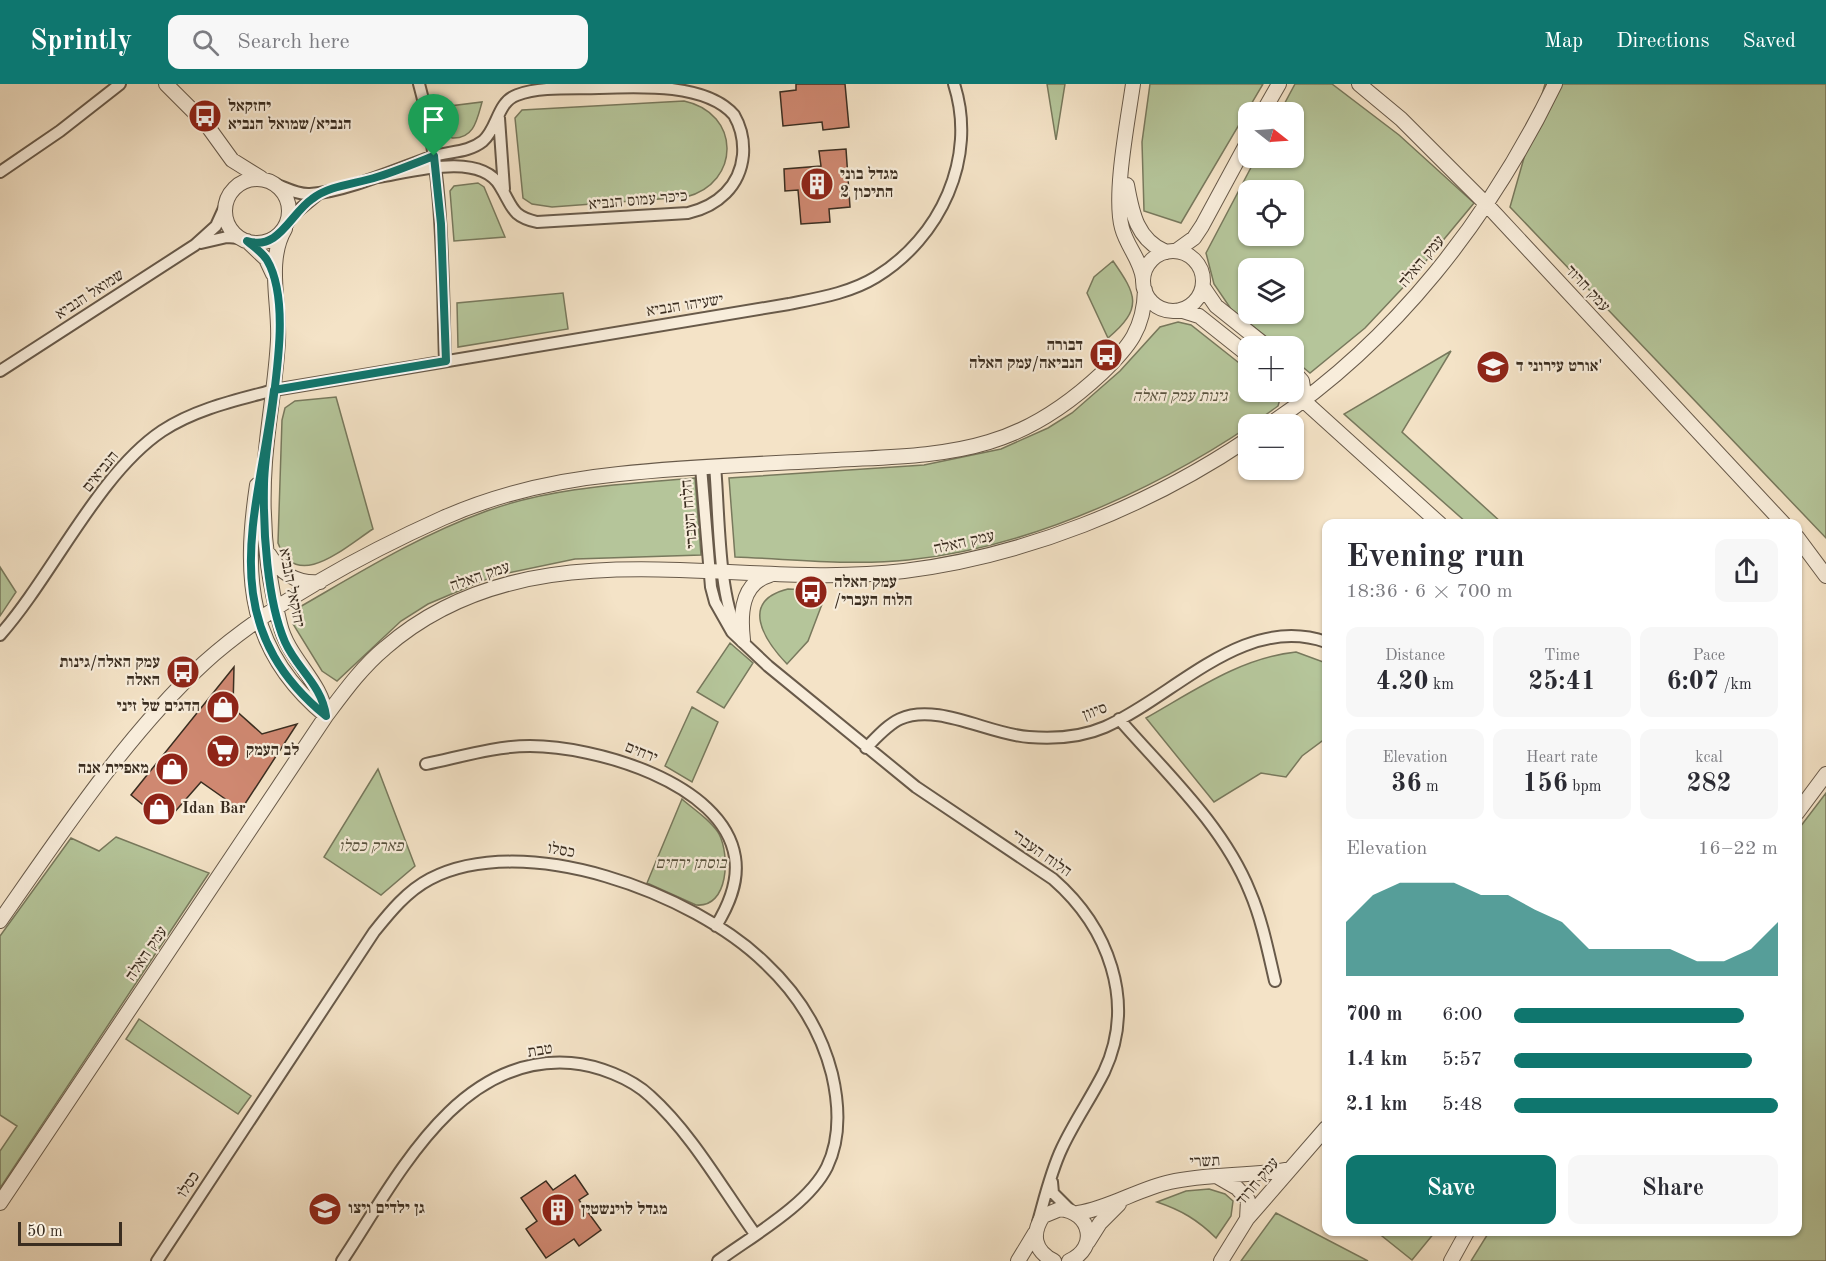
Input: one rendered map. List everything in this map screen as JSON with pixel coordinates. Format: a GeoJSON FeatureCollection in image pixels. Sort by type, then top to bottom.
{"type":"FeatureCollection","features":[{"type":"Feature","properties":{"kind":"street"},"geometry":{"type":"LineString","coordinates":[[0,172],[60,131],[120,84]]}},
{"type":"Feature","properties":{"kind":"street"},"geometry":{"type":"LineString","coordinates":[[166,84],[206,124],[224,150],[242,169],[305,194],[378,177],[434,156]]}},
{"type":"Feature","properties":{"kind":"street"},"geometry":{"type":"LineString","coordinates":[[419,84],[436,168],[441,224],[446,361]]}},
{"type":"Feature","properties":{"kind":"street","name":"ישעיהו הנביא"},"geometry":{"type":"LineString","coordinates":[[274,390],[808,301],[850,290],[875,278],[914,248],[946,202],[960,149],[960,120],[954,84]]}},
{"type":"Feature","properties":{"kind":"street"},"geometry":{"type":"LineString","coordinates":[[1133,84],[1123,159],[1120,210],[1122,227],[1142,267],[1144,285],[1155,304],[1162,309],[1180,310],[1199,316],[1238,347]]}},
{"type":"Feature","properties":{"kind":"street"},"geometry":{"type":"LineString","coordinates":[[1269,102],[1279,84]]}},
{"type":"Feature","properties":{"kind":"street","name":"עמק חרוד"},"geometry":{"type":"LineString","coordinates":[[1359,84],[1401,119],[1487,205],[1779,519]]}},
{"type":"Feature","properties":{"kind":"street","name":"עמק האלה"},"geometry":{"type":"LineString","coordinates":[[1285,414],[1305,401],[1359,354],[1414,298],[1461,242],[1487,205],[1531,131],[1555,84]]}},
{"type":"Feature","properties":{"kind":"street","name":"כיכר עמוס הנביא"},"geometry":{"type":"LineString","coordinates":[[434,156],[462,151],[482,141],[489,134],[509,99],[528,92],[686,85],[708,92],[729,109],[741,133],[744,147],[742,162],[729,190],[706,209],[688,213],[537,222],[517,214],[506,200],[495,179],[477,168],[467,166],[436,168]]}},
{"type":"Feature","properties":{"kind":"street"},"geometry":{"type":"LineString","coordinates":[[500,112],[498,123],[506,200]]}},
{"type":"Feature","properties":{"kind":"street"},"geometry":{"type":"LineString","coordinates":[[224,150],[232,176],[226,221],[243,240],[266,242],[286,226],[294,213],[321,192]]}},
{"type":"Feature","properties":{"kind":"street"},"geometry":{"type":"LineString","coordinates":[[1123,159],[1132,212],[1138,226],[1151,244],[1194,259],[1203,277],[1203,287],[1195,302],[1180,310]]}},
{"type":"Feature","properties":{"kind":"street"},"geometry":{"type":"LineString","coordinates":[[0,921],[144,728],[204,663],[257,621],[276,609],[416,531],[512,493],[590,477],[916,454],[964,448],[1017,432],[1079,393],[1119,356],[1141,325],[1144,285],[1150,262],[1194,238],[1238,159]]}},
{"type":"Feature","properties":{"kind":"street"},"geometry":{"type":"LineString","coordinates":[[378,177],[436,168]]}},
{"type":"Feature","properties":{"kind":"street"},"geometry":{"type":"LineString","coordinates":[[227,201],[243,182],[261,178]]}},
{"type":"Feature","properties":{"kind":"street"},"geometry":{"type":"LineString","coordinates":[[275,184],[289,202],[286,226]]}},
{"type":"Feature","properties":{"kind":"street","name":"שמואל הנביא"},"geometry":{"type":"LineString","coordinates":[[0,371],[195,245],[216,226],[227,201]]}},
{"type":"Feature","properties":{"kind":"street","name":"יחזקאל הנביא"},"geometry":{"type":"LineString","coordinates":[[286,226],[276,248],[278,339],[264,485],[266,549],[276,609],[284,640],[293,657],[318,689],[326,716]]}},
{"type":"Feature","properties":{"kind":"street","name":"שמואל הנביא"},"geometry":{"type":"LineString","coordinates":[[195,245],[215,239],[243,240]]}},
{"type":"Feature","properties":{"kind":"street","name":"יחזקאל הנביא"},"geometry":{"type":"LineString","coordinates":[[243,240],[266,259],[278,294]]}},
{"type":"Feature","properties":{"kind":"street"},"geometry":{"type":"LineString","coordinates":[[1203,287],[1216,306],[1254,336]]}},
{"type":"Feature","properties":{"kind":"street","name":"הנביאים"},"geometry":{"type":"LineString","coordinates":[[0,635],[111,482],[147,443],[163,430],[213,407],[274,390]]}},
{"type":"Feature","properties":{"kind":"street"},"geometry":{"type":"LineString","coordinates":[[1304,394],[1305,401],[1435,519]]}},
{"type":"Feature","properties":{"kind":"street","name":"יחזקאל הנביא"},"geometry":{"type":"LineString","coordinates":[[271,412],[258,478],[251,541],[253,599],[257,621],[278,663],[291,682],[326,716]]}},
{"type":"Feature","properties":{"kind":"street","name":"עמק האלה"},"geometry":{"type":"LineString","coordinates":[[0,1203],[326,716],[384,649],[426,618],[478,592],[541,576],[560,574],[621,570],[724,570],[848,574],[902,571],[945,565],[1018,547],[1066,530],[1157,491],[1238,446]]}},
{"type":"Feature","properties":{"kind":"street","name":"הלוח העברי"},"geometry":{"type":"LineString","coordinates":[[708,467],[709,570],[715,602],[723,618],[753,653],[866,748],[934,800],[1053,879],[1073,896],[1105,946],[1114,973],[1118,1000],[1117,1027],[1112,1050],[1053,1170],[1036,1229]]}},
{"type":"Feature","properties":{"kind":"street","name":"הלוח העברי"},"geometry":{"type":"LineString","coordinates":[[708,467],[729,609],[743,640],[753,653]]}},
{"type":"Feature","properties":{"kind":"street"},"geometry":{"type":"LineString","coordinates":[[1802,544],[1826,576]]}},
{"type":"Feature","properties":{"kind":"street"},"geometry":{"type":"LineString","coordinates":[[266,549],[277,566],[290,577],[309,583],[322,582]]}},
{"type":"Feature","properties":{"kind":"street"},"geometry":{"type":"LineString","coordinates":[[743,640],[742,613],[749,588],[762,577],[778,573]]}},
{"type":"Feature","properties":{"kind":"street","name":"סיוון"},"geometry":{"type":"LineString","coordinates":[[866,748],[899,719],[914,715],[933,715],[1027,737],[1074,735],[1103,728],[1248,643],[1292,634],[1322,641]]}},
{"type":"Feature","properties":{"kind":"street"},"geometry":{"type":"LineString","coordinates":[[1119,719],[1199,811],[1236,862],[1260,916],[1275,981]]}},
{"type":"Feature","properties":{"kind":"street","name":"ירחים"},"geometry":{"type":"LineString","coordinates":[[426,764],[487,751],[529,746],[561,748],[588,751],[615,758],[666,780],[690,795],[710,814],[728,837],[735,855],[733,890],[716,926]]}},
{"type":"Feature","properties":{"kind":"street"},"geometry":{"type":"LineString","coordinates":[[1802,806],[1826,774]]}},
{"type":"Feature","properties":{"kind":"street","name":"כסלו"},"geometry":{"type":"LineString","coordinates":[[157,1261],[374,932],[407,894],[430,879],[464,866],[500,861],[534,861],[567,866],[644,890],[716,926],[764,961],[809,1016],[827,1052],[837,1094],[838,1123],[834,1146],[826,1168],[794,1205],[718,1261]]}},
{"type":"Feature","properties":{"kind":"street","name":"טבת"},"geometry":{"type":"LineString","coordinates":[[342,1261],[416,1150],[433,1127],[456,1104],[512,1072],[537,1064],[559,1062],[583,1064],[603,1070],[648,1093],[684,1134],[755,1234]]}},
{"type":"Feature","properties":{"kind":"street","name":"עמק חרוד"},"geometry":{"type":"LineString","coordinates":[[1221,1261],[1247,1219],[1322,1132]]}},
{"type":"Feature","properties":{"kind":"street","name":"תשרי"},"geometry":{"type":"LineString","coordinates":[[1036,1229],[1051,1211],[1094,1211],[1167,1182],[1260,1175],[1290,1168]]}},
{"type":"Feature","properties":{"kind":"street"},"geometry":{"type":"LineString","coordinates":[[1053,1170],[1053,1193],[1087,1225],[1084,1252],[1070,1261]]}},
{"type":"Feature","properties":{"kind":"street"},"geometry":{"type":"LineString","coordinates":[[1218,1177],[1237,1188],[1248,1200],[1247,1219]]}},
{"type":"Feature","properties":{"kind":"street","name":"תשרי"},"geometry":{"type":"LineString","coordinates":[[1084,1252],[1100,1223],[1125,1198]]}},
{"type":"Feature","properties":{"kind":"street"},"geometry":{"type":"LineString","coordinates":[[1018,1261],[1036,1229]]}},
{"type":"Feature","properties":{"kind":"street"},"geometry":{"type":"LineString","coordinates":[[1036,1229],[1039,1250],[1054,1261]]}},
{"type":"Feature","properties":{"kind":"street"},"geometry":{"type":"LineString","coordinates":[[1451,1261],[1465,1236]]}},
{"type":"Feature","properties":{"kind":"green space"},"geometry":{"type":"Polygon","coordinates":[[[1047,84],[1065,84],[1056,140],[1047,84]]]}},
{"type":"Feature","properties":{"kind":"green space"},"geometry":{"type":"Polygon","coordinates":[[[1150,84],[1263,84],[1252,102],[1238,102],[1238,126],[1181,223],[1144,211],[1142,142],[1150,84]]]}},
{"type":"Feature","properties":{"kind":"green space"},"geometry":{"type":"Polygon","coordinates":[[[1295,84],[1332,84],[1399,135],[1474,203],[1411,279],[1365,328],[1310,373],[1304,368],[1304,336],[1265,336],[1250,324],[1304,324],[1304,258],[1238,258],[1238,315],[1231,309],[1214,284],[1206,253],[1238,192],[1238,246],[1304,246],[1304,180],[1244,180],[1251,168],[1304,168],[1304,102],[1285,102],[1295,84]]]}},
{"type":"Feature","properties":{"kind":"green space"},"geometry":{"type":"Polygon","coordinates":[[[1545,84],[1826,84],[1826,538],[1510,207],[1545,84]]]}},
{"type":"Feature","properties":{"kind":"green space"},"geometry":{"type":"Polygon","coordinates":[[[684,101],[703,108],[716,119],[724,133],[727,148],[725,164],[717,178],[704,189],[686,197],[552,207],[532,204],[523,198],[515,118],[522,110],[684,101]]]}},
{"type":"Feature","properties":{"kind":"green space"},"geometry":{"type":"Polygon","coordinates":[[[482,102],[476,122],[470,132],[452,138],[447,131],[442,107],[482,102]]]}},
{"type":"Feature","properties":{"kind":"green space"},"geometry":{"type":"Polygon","coordinates":[[[478,183],[484,187],[505,237],[454,241],[450,191],[454,186],[478,183]]]}},
{"type":"Feature","properties":{"kind":"green space"},"geometry":{"type":"Polygon","coordinates":[[[1113,261],[1127,283],[1133,301],[1127,318],[1108,338],[1087,293],[1094,277],[1113,261]]]}},
{"type":"Feature","properties":{"kind":"green space"},"geometry":{"type":"Polygon","coordinates":[[[563,293],[568,329],[458,347],[457,303],[563,293]]]}},
{"type":"Feature","properties":{"kind":"green space","name":"גינות עמק האלה"},"geometry":{"type":"Polygon","coordinates":[[[1178,322],[1191,325],[1238,362],[1238,402],[1279,402],[1278,406],[1266,414],[1238,414],[1238,433],[1150,484],[1104,506],[1006,541],[957,553],[887,562],[735,557],[729,478],[924,465],[1001,449],[1048,428],[1072,413],[1120,371],[1160,327],[1178,322]]]}},
{"type":"Feature","properties":{"kind":"green space"},"geometry":{"type":"Polygon","coordinates":[[[1451,351],[1402,432],[1498,519],[1462,519],[1344,414],[1451,351]]]}},
{"type":"Feature","properties":{"kind":"green space"},"geometry":{"type":"Polygon","coordinates":[[[336,397],[373,529],[322,562],[309,565],[296,564],[286,557],[278,543],[282,420],[285,408],[295,401],[336,397]]]}},
{"type":"Feature","properties":{"kind":"green space"},"geometry":{"type":"Polygon","coordinates":[[[695,478],[701,555],[575,559],[494,576],[428,604],[401,621],[337,681],[322,671],[293,624],[298,608],[412,544],[484,512],[535,497],[562,492],[695,478]]]}},
{"type":"Feature","properties":{"kind":"green space"},"geometry":{"type":"Polygon","coordinates":[[[0,567],[16,592],[0,616],[0,567]]]}},
{"type":"Feature","properties":{"kind":"green space"},"geometry":{"type":"Polygon","coordinates":[[[788,589],[827,591],[808,641],[787,664],[764,633],[760,622],[760,612],[764,602],[773,595],[788,589]]]}},
{"type":"Feature","properties":{"kind":"green space"},"geometry":{"type":"Polygon","coordinates":[[[730,643],[753,663],[724,708],[697,692],[730,643]]]}},
{"type":"Feature","properties":{"kind":"green space"},"geometry":{"type":"Polygon","coordinates":[[[1296,652],[1322,662],[1322,741],[1302,756],[1286,777],[1261,773],[1214,802],[1146,718],[1218,677],[1275,655],[1296,652]]]}},
{"type":"Feature","properties":{"kind":"green space"},"geometry":{"type":"Polygon","coordinates":[[[692,707],[718,722],[692,782],[665,766],[692,707]]]}},
{"type":"Feature","properties":{"kind":"green space","name":"פארק כסלו"},"geometry":{"type":"Polygon","coordinates":[[[378,769],[415,866],[381,895],[324,857],[378,769]]]}},
{"type":"Feature","properties":{"kind":"green space"},"geometry":{"type":"Polygon","coordinates":[[[1826,793],[1826,1261],[1471,1261],[1487,1236],[1802,1236],[1802,824],[1826,793]]]}},
{"type":"Feature","properties":{"kind":"green space","name":"בוסתן ירחים"},"geometry":{"type":"Polygon","coordinates":[[[682,799],[712,824],[723,843],[724,878],[721,889],[707,904],[696,905],[647,883],[682,799]]]}},
{"type":"Feature","properties":{"kind":"green space"},"geometry":{"type":"Polygon","coordinates":[[[116,837],[209,873],[0,1188],[0,1151],[17,1126],[0,1115],[0,936],[71,838],[99,851],[116,837]]]}},
{"type":"Feature","properties":{"kind":"green space"},"geometry":{"type":"Polygon","coordinates":[[[139,1019],[251,1096],[238,1114],[126,1039],[139,1019]]]}},
{"type":"Feature","properties":{"kind":"green space"},"geometry":{"type":"Polygon","coordinates":[[[1209,1189],[1225,1194],[1233,1201],[1231,1216],[1216,1238],[1189,1216],[1157,1202],[1186,1191],[1209,1189]]]}},
{"type":"Feature","properties":{"kind":"green space"},"geometry":{"type":"Polygon","coordinates":[[[1276,1213],[1368,1261],[1241,1261],[1276,1213]]]}},
{"type":"Feature","properties":{"kind":"green space"},"geometry":{"type":"Polygon","coordinates":[[[1382,1236],[1432,1236],[1412,1260],[1382,1236]]]}},
{"type":"Feature","properties":{"kind":"building"},"geometry":{"type":"Polygon","coordinates":[[[796,84],[845,84],[849,127],[823,130],[822,122],[783,126],[780,92],[796,90],[796,84]]]}},
{"type":"Feature","properties":{"kind":"building","name":"מגדל בוני התיכון 2"},"geometry":{"type":"Polygon","coordinates":[[[846,149],[850,207],[829,209],[830,222],[801,224],[798,190],[785,191],[784,169],[821,166],[819,151],[846,149]]]}},
{"type":"Feature","properties":{"kind":"building","name":"לב העמק"},"geometry":{"type":"Polygon","coordinates":[[[234,667],[233,708],[262,734],[297,724],[241,810],[201,782],[165,823],[131,795],[234,667]]]}},
{"type":"Feature","properties":{"kind":"building","name":"מגדל לוינשטין"},"geometry":{"type":"Polygon","coordinates":[[[575,1175],[588,1194],[579,1200],[601,1230],[579,1246],[574,1239],[546,1258],[526,1229],[537,1221],[521,1198],[546,1181],[553,1190],[575,1175]]]}},
{"type":"Feature","properties":{"kind":"place","name":"יחזקאל הנביא/שמואל הנביא"},"geometry":{"type":"Point","coordinates":[205,116]}},
{"type":"Feature","properties":{"kind":"place","name":"מגדל בוני התיכון 2"},"geometry":{"type":"Point","coordinates":[817,184]}},
{"type":"Feature","properties":{"kind":"place","name":"דבורה הנביאה/עמק האלה"},"geometry":{"type":"Point","coordinates":[1106,355]}},
{"type":"Feature","properties":{"kind":"place","name":"אורט עירוני ד'"},"geometry":{"type":"Point","coordinates":[1493,367]}},
{"type":"Feature","properties":{"kind":"place","name":"עמק האלה /הלוח העברי"},"geometry":{"type":"Point","coordinates":[811,592]}},
{"type":"Feature","properties":{"kind":"place","name":"עמק האלה/גינות האלה"},"geometry":{"type":"Point","coordinates":[183,672]}},
{"type":"Feature","properties":{"kind":"place","name":"הדגים של זיני"},"geometry":{"type":"Point","coordinates":[223,707]}},
{"type":"Feature","properties":{"kind":"place","name":"לב העמק"},"geometry":{"type":"Point","coordinates":[223,751]}},
{"type":"Feature","properties":{"kind":"place","name":"מאפיית אנה"},"geometry":{"type":"Point","coordinates":[172,769]}},
{"type":"Feature","properties":{"kind":"place","name":"Idan Bar"},"geometry":{"type":"Point","coordinates":[159,809]}},
{"type":"Feature","properties":{"kind":"place","name":"גן ילדים ויצו"},"geometry":{"type":"Point","coordinates":[325,1209]}},
{"type":"Feature","properties":{"kind":"place","name":"מגדל לוינשטין"},"geometry":{"type":"Point","coordinates":[558,1210]}},
{"type":"Feature","properties":{"kind":"route"},"geometry":{"type":"LineString","coordinates":[[434,156],[378,177],[321,192],[294,213],[280,234],[271,240],[260,243],[247,241],[266,259],[278,294],[278,339],[274,390],[265,460],[264,485],[266,549],[271,581],[284,640],[304,673],[318,689],[325,705],[326,716],[304,697],[278,663],[257,621],[253,599],[251,566],[253,515],[274,390],[446,361],[441,224],[434,156]]}}]}
